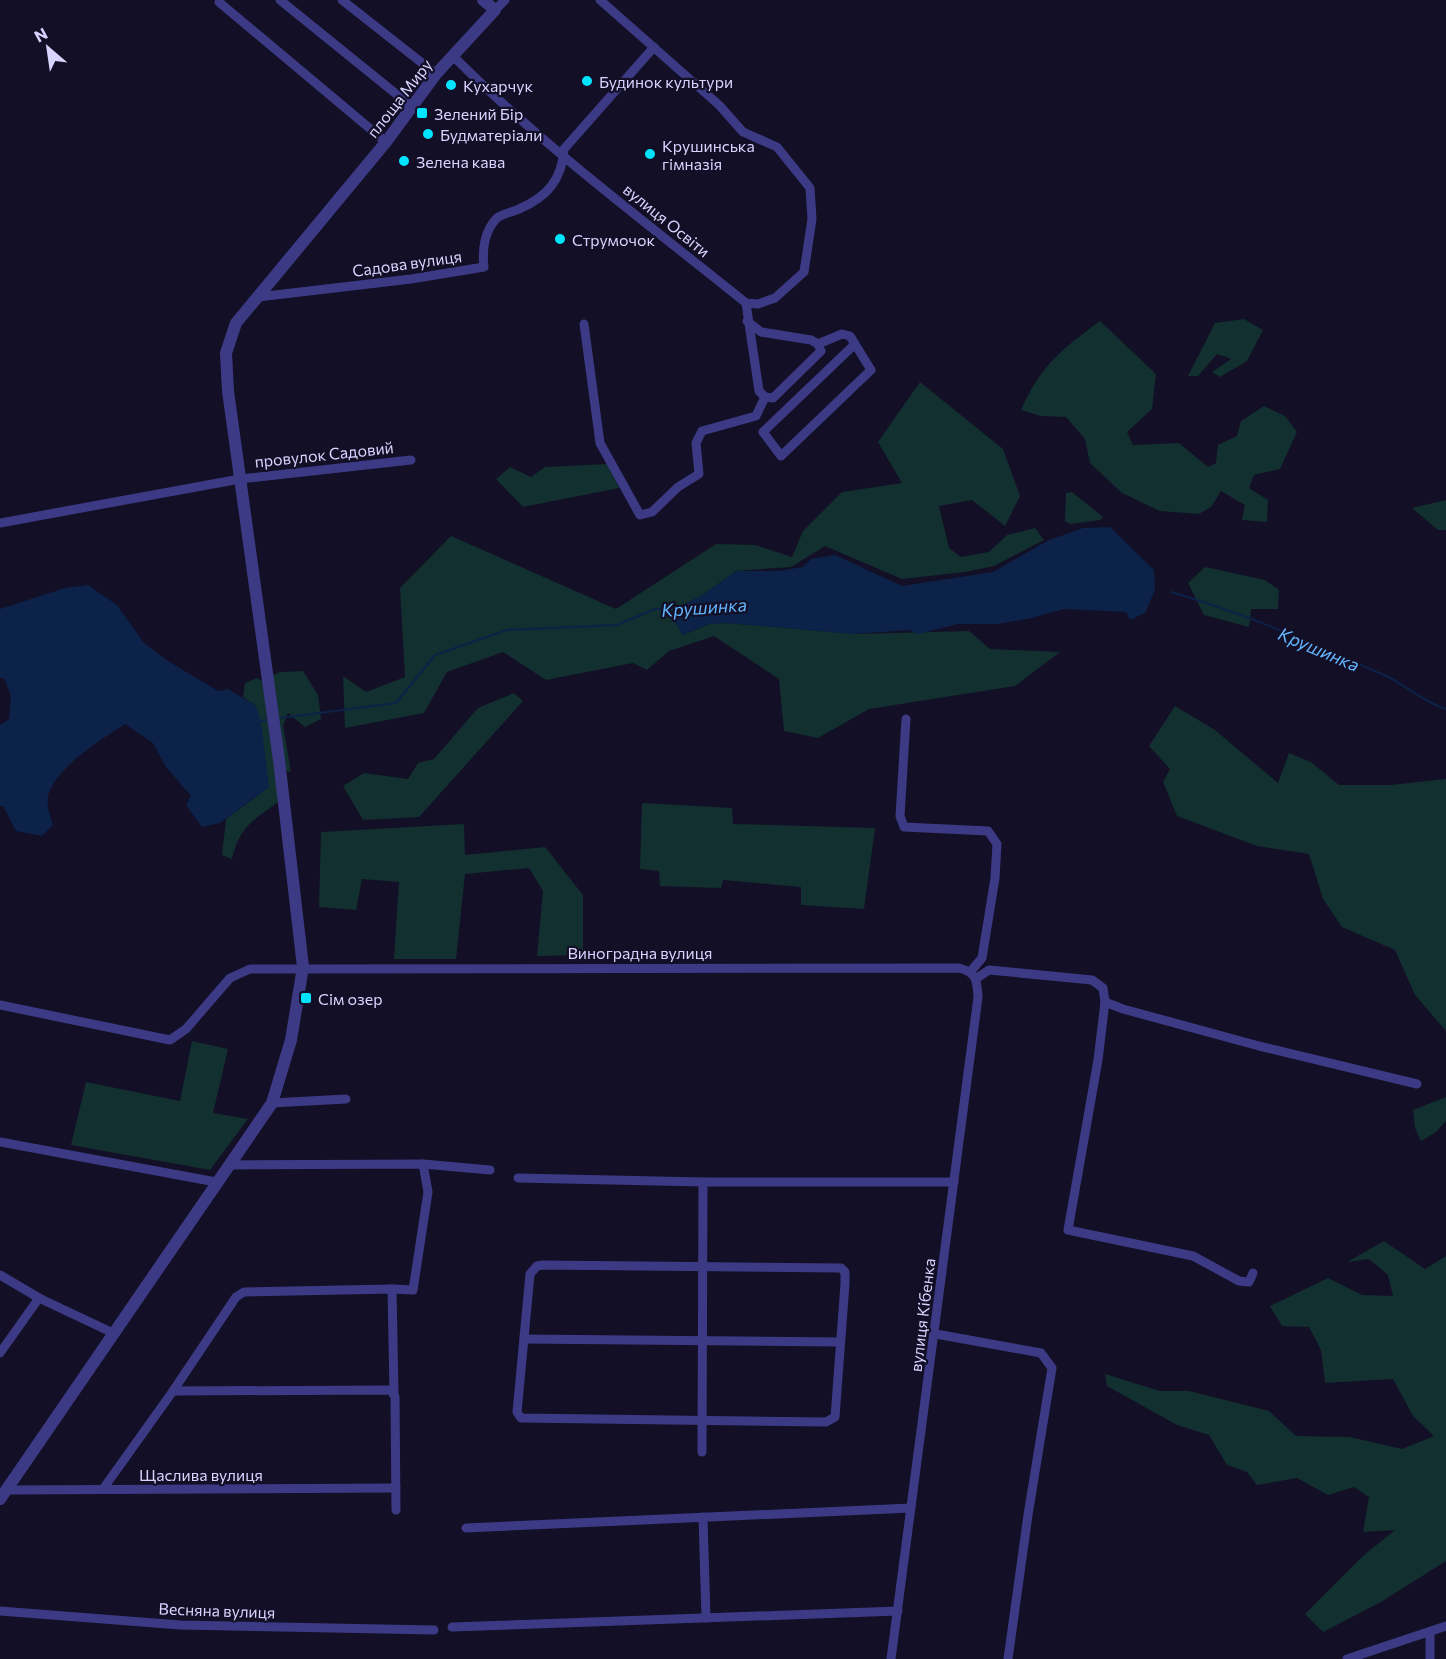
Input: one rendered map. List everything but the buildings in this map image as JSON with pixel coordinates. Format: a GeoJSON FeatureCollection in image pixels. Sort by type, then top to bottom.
{"type":"FeatureCollection","features":[{"type":"Feature","properties":{"kind":"street"},"geometry":{"type":"LineString","coordinates":[[280,0],[411,106]]}},
{"type":"Feature","properties":{"kind":"street"},"geometry":{"type":"LineString","coordinates":[[342,0],[436,74]]}},
{"type":"Feature","properties":{"kind":"street"},"geometry":{"type":"LineString","coordinates":[[483,0],[495,10],[505,0]]}},
{"type":"Feature","properties":{"kind":"street"},"geometry":{"type":"LineString","coordinates":[[600,0],[719,105],[743,132],[777,147],[810,188],[812,219],[804,272],[775,298],[758,304],[746,303],[747,321],[759,391],[765,397],[773,398],[820,351],[818,344],[811,340],[761,332],[747,321]]}},
{"type":"Feature","properties":{"kind":"street"},"geometry":{"type":"LineString","coordinates":[[219,2],[386,142]]}},
{"type":"Feature","properties":{"kind":"street","name":"площа Миру"},"geometry":{"type":"LineString","coordinates":[[3,1495],[272,1103],[291,1040],[303,967],[279,760],[228,391],[226,353],[237,323],[386,142],[436,74],[495,10]]}},
{"type":"Feature","properties":{"kind":"street","name":"Садова вулиця"},"geometry":{"type":"LineString","coordinates":[[258,297],[411,279],[484,267],[482,252],[485,240],[497,218],[547,192],[562,167],[564,149],[654,47]]}},
{"type":"Feature","properties":{"kind":"street","name":"вулиця Освіти"},"geometry":{"type":"LineString","coordinates":[[454,57],[487,90],[563,155],[746,303]]}},
{"type":"Feature","properties":{"kind":"street"},"geometry":{"type":"LineString","coordinates":[[584,324],[600,443],[640,515],[652,512],[678,487],[699,474],[696,443],[702,431],[756,416]]}},
{"type":"Feature","properties":{"kind":"street"},"geometry":{"type":"LineString","coordinates":[[765,397],[756,416],[763,432],[781,456],[871,369],[850,336],[842,334],[818,344]]}},
{"type":"Feature","properties":{"kind":"street"},"geometry":{"type":"LineString","coordinates":[[763,432],[855,344]]}},
{"type":"Feature","properties":{"kind":"street","name":"провулок Садовий"},"geometry":{"type":"LineString","coordinates":[[0,523],[240,479],[411,460]]}},
{"type":"Feature","properties":{"kind":"street"},"geometry":{"type":"LineString","coordinates":[[906,719],[900,816],[904,827],[988,831],[997,844],[995,878],[982,958],[974,975]]}},
{"type":"Feature","properties":{"kind":"street","name":"Виноградна вулиця"},"geometry":{"type":"LineString","coordinates":[[0,1005],[170,1040],[186,1029],[230,978],[250,969],[303,967],[959,968],[974,975],[989,970],[1092,980],[1103,988],[1105,1002]]}},
{"type":"Feature","properties":{"kind":"street","name":"вулиця Кібенка"},"geometry":{"type":"LineString","coordinates":[[891,1659],[936,1334],[978,997],[974,975]]}},
{"type":"Feature","properties":{"kind":"street"},"geometry":{"type":"LineString","coordinates":[[1253,1273],[1249,1282],[1239,1281],[1193,1256],[1068,1230],[1098,1060],[1105,1002],[1123,1010],[1248,1043],[1417,1084]]}},
{"type":"Feature","properties":{"kind":"street"},"geometry":{"type":"LineString","coordinates":[[272,1103],[346,1100]]}},
{"type":"Feature","properties":{"kind":"street"},"geometry":{"type":"LineString","coordinates":[[0,1142],[216,1182]]}},
{"type":"Feature","properties":{"kind":"street"},"geometry":{"type":"LineString","coordinates":[[228,1165],[423,1164],[490,1170]]}},
{"type":"Feature","properties":{"kind":"street"},"geometry":{"type":"LineString","coordinates":[[103,1490],[236,1298],[244,1292],[413,1290],[428,1192],[423,1164]]}},
{"type":"Feature","properties":{"kind":"street"},"geometry":{"type":"LineString","coordinates":[[518,1178],[703,1182],[954,1182]]}},
{"type":"Feature","properties":{"kind":"street"},"geometry":{"type":"LineString","coordinates":[[702,1452],[703,1182]]}},
{"type":"Feature","properties":{"kind":"street"},"geometry":{"type":"LineString","coordinates":[[537,1266],[841,1268],[845,1272],[835,1417],[831,1421],[521,1418],[517,1412],[524,1340],[530,1274],[537,1266]]}},
{"type":"Feature","properties":{"kind":"street"},"geometry":{"type":"LineString","coordinates":[[0,1275],[39,1298],[113,1334]]}},
{"type":"Feature","properties":{"kind":"street"},"geometry":{"type":"LineString","coordinates":[[392,1289],[396,1510]]}},
{"type":"Feature","properties":{"kind":"street"},"geometry":{"type":"LineString","coordinates":[[0,1353],[39,1298]]}},
{"type":"Feature","properties":{"kind":"street"},"geometry":{"type":"LineString","coordinates":[[936,1334],[1041,1353],[1052,1368],[1008,1659]]}},
{"type":"Feature","properties":{"kind":"street"},"geometry":{"type":"LineString","coordinates":[[524,1340],[840,1342]]}},
{"type":"Feature","properties":{"kind":"street"},"geometry":{"type":"LineString","coordinates":[[173,1391],[391,1390],[394,1393]]}},
{"type":"Feature","properties":{"kind":"street","name":"Щаслива вулиця"},"geometry":{"type":"LineString","coordinates":[[3,1495],[103,1490],[396,1488]]}},
{"type":"Feature","properties":{"kind":"street"},"geometry":{"type":"LineString","coordinates":[[466,1528],[911,1508]]}},
{"type":"Feature","properties":{"kind":"street"},"geometry":{"type":"LineString","coordinates":[[703,1517],[706,1618]]}},
{"type":"Feature","properties":{"kind":"street","name":"Весняна вулиця"},"geometry":{"type":"LineString","coordinates":[[0,1611],[180,1625],[434,1630]]}},
{"type":"Feature","properties":{"kind":"street"},"geometry":{"type":"LineString","coordinates":[[452,1627],[898,1611]]}},
{"type":"Feature","properties":{"kind":"street"},"geometry":{"type":"LineString","coordinates":[[1347,1659],[1446,1626]]}},
{"type":"Feature","properties":{"kind":"street"},"geometry":{"type":"LineString","coordinates":[[1430,1632],[1430,1659]]}},
{"type":"Feature","properties":{"kind":"green space"},"geometry":{"type":"Polygon","coordinates":[[[1244,319],[1263,330],[1247,361],[1220,377],[1212,372],[1231,359],[1217,354],[1198,376],[1188,376],[1215,323],[1244,319]]]}},
{"type":"Feature","properties":{"kind":"green space"},"geometry":{"type":"Polygon","coordinates":[[[1100,321],[1156,374],[1152,409],[1127,432],[1133,445],[1179,443],[1208,467],[1216,463],[1218,445],[1237,436],[1241,421],[1264,406],[1285,416],[1297,432],[1280,469],[1254,475],[1249,488],[1268,500],[1267,522],[1242,520],[1245,505],[1221,491],[1211,507],[1199,514],[1160,511],[1122,493],[1090,463],[1085,439],[1066,417],[1041,416],[1021,410],[1036,381],[1053,360],[1100,321]]]}},
{"type":"Feature","properties":{"kind":"green space"},"geometry":{"type":"Polygon","coordinates":[[[920,382],[1003,449],[1020,496],[1005,526],[972,500],[939,506],[949,548],[961,557],[989,552],[1007,535],[1035,528],[1044,540],[994,566],[965,572],[902,579],[825,546],[791,567],[736,571],[701,596],[669,612],[683,635],[710,624],[726,623],[855,634],[969,631],[990,649],[1060,652],[1015,686],[869,709],[818,738],[784,731],[779,679],[714,636],[669,651],[647,670],[633,663],[546,680],[503,652],[447,672],[424,713],[345,728],[343,676],[366,692],[405,677],[400,588],[451,536],[616,609],[716,544],[755,545],[792,557],[803,531],[842,492],[902,483],[878,442],[920,382]]]}},
{"type":"Feature","properties":{"kind":"green space"},"geometry":{"type":"Polygon","coordinates":[[[607,464],[619,488],[523,507],[496,479],[510,467],[531,477],[545,467],[607,464]]]}},
{"type":"Feature","properties":{"kind":"green space"},"geometry":{"type":"Polygon","coordinates":[[[1072,492],[1103,517],[1100,520],[1070,524],[1065,521],[1066,493],[1072,492]]]}},
{"type":"Feature","properties":{"kind":"green space"},"geometry":{"type":"Polygon","coordinates":[[[1446,500],[1446,530],[1438,530],[1412,508],[1446,500]]]}},
{"type":"Feature","properties":{"kind":"green space"},"geometry":{"type":"Polygon","coordinates":[[[1205,567],[1265,580],[1279,590],[1278,609],[1251,609],[1249,627],[1204,615],[1188,583],[1205,567]]]}},
{"type":"Feature","properties":{"kind":"green space"},"geometry":{"type":"Polygon","coordinates":[[[303,671],[318,695],[321,719],[305,727],[288,713],[283,726],[291,772],[285,771],[271,676],[280,672],[303,671]]]}},
{"type":"Feature","properties":{"kind":"green space"},"geometry":{"type":"Polygon","coordinates":[[[257,678],[262,681],[267,699],[281,800],[249,824],[239,839],[232,859],[222,855],[226,819],[269,787],[255,705],[243,697],[245,683],[257,678]]]}},
{"type":"Feature","properties":{"kind":"green space"},"geometry":{"type":"Polygon","coordinates":[[[514,693],[523,701],[419,817],[363,820],[343,786],[364,773],[408,779],[418,763],[434,759],[478,708],[514,693]]]}},
{"type":"Feature","properties":{"kind":"green space"},"geometry":{"type":"Polygon","coordinates":[[[1175,706],[1215,730],[1278,783],[1289,753],[1311,762],[1339,785],[1391,785],[1446,779],[1446,1031],[1415,995],[1395,950],[1342,927],[1323,899],[1309,854],[1257,846],[1177,816],[1163,782],[1170,769],[1149,746],[1175,706]]]}},
{"type":"Feature","properties":{"kind":"green space"},"geometry":{"type":"Polygon","coordinates":[[[642,803],[732,808],[733,824],[875,828],[864,909],[801,905],[801,887],[723,880],[721,888],[660,886],[659,871],[640,869],[642,803]]]}},
{"type":"Feature","properties":{"kind":"green space"},"geometry":{"type":"Polygon","coordinates":[[[464,824],[465,855],[545,847],[583,895],[583,955],[537,956],[543,891],[529,868],[465,874],[456,959],[394,959],[399,882],[362,879],[356,910],[319,907],[321,832],[464,824]]]}},
{"type":"Feature","properties":{"kind":"green space"},"geometry":{"type":"Polygon","coordinates":[[[192,1041],[228,1049],[213,1113],[248,1119],[210,1170],[71,1145],[86,1082],[180,1101],[192,1041]]]}},
{"type":"Feature","properties":{"kind":"green space"},"geometry":{"type":"Polygon","coordinates":[[[1446,1097],[1446,1121],[1436,1132],[1421,1141],[1415,1128],[1413,1110],[1446,1097]]]}},
{"type":"Feature","properties":{"kind":"green space"},"geometry":{"type":"Polygon","coordinates":[[[1384,1241],[1425,1269],[1446,1256],[1446,1561],[1381,1602],[1323,1632],[1305,1614],[1364,1555],[1395,1530],[1363,1532],[1369,1497],[1354,1487],[1328,1495],[1297,1478],[1257,1485],[1247,1472],[1227,1465],[1209,1435],[1177,1425],[1107,1386],[1105,1374],[1160,1391],[1189,1391],[1269,1411],[1296,1436],[1350,1437],[1402,1449],[1434,1436],[1413,1416],[1393,1379],[1325,1383],[1321,1350],[1309,1327],[1282,1326],[1270,1306],[1328,1278],[1362,1295],[1393,1296],[1388,1275],[1369,1259],[1347,1262],[1384,1241]]]}},
{"type":"Feature","properties":{"kind":"water"},"geometry":{"type":"Polygon","coordinates":[[[1110,527],[1154,570],[1155,590],[1145,613],[1130,620],[1126,612],[1064,609],[1028,619],[997,624],[958,624],[918,634],[909,630],[855,634],[726,623],[709,624],[683,635],[669,612],[701,596],[736,571],[778,571],[803,567],[811,559],[835,555],[902,586],[993,572],[1049,540],[1083,528],[1110,527]]]}},
{"type":"Feature","properties":{"kind":"water"},"geometry":{"type":"Polygon","coordinates":[[[88,585],[117,605],[144,643],[168,661],[218,691],[228,689],[255,705],[261,721],[269,787],[220,823],[202,827],[186,805],[191,796],[166,767],[153,743],[125,724],[71,763],[54,783],[48,801],[53,825],[42,836],[16,831],[3,806],[0,806],[0,725],[9,719],[11,696],[4,678],[0,678],[0,609],[65,588],[88,585]]]}},
{"type":"Feature","properties":{"kind":"waterway","name":"Крушинка"},"geometry":{"type":"LineString","coordinates":[[1171,592],[1199,600],[1307,641],[1386,676],[1431,703],[1446,709]]}},
{"type":"Feature","properties":{"kind":"waterway","name":"Крушинка"},"geometry":{"type":"LineString","coordinates":[[281,718],[396,703],[435,655],[507,630],[617,625],[655,609],[676,608]]}},
{"type":"Feature","properties":{"kind":"waterway"},"geometry":{"type":"LineString","coordinates":[[261,721],[266,720]]}},
{"type":"Feature","properties":{"kind":"place","name":"Будинок культури"},"geometry":{"type":"Point","coordinates":[587,81]}},
{"type":"Feature","properties":{"kind":"place","name":"Кухарчук"},"geometry":{"type":"Point","coordinates":[451,85]}},
{"type":"Feature","properties":{"kind":"place","name":"Зелений Бір"},"geometry":{"type":"Point","coordinates":[422,113]}},
{"type":"Feature","properties":{"kind":"place","name":"Будматеріали"},"geometry":{"type":"Point","coordinates":[428,134]}},
{"type":"Feature","properties":{"kind":"place","name":"Крушинська гімназія"},"geometry":{"type":"Point","coordinates":[650,154]}},
{"type":"Feature","properties":{"kind":"place","name":"Зелена кава"},"geometry":{"type":"Point","coordinates":[404,161]}},
{"type":"Feature","properties":{"kind":"place","name":"Струмочок"},"geometry":{"type":"Point","coordinates":[560,239]}},
{"type":"Feature","properties":{"kind":"place","name":"Сім озер"},"geometry":{"type":"Point","coordinates":[306,998]}}]}
